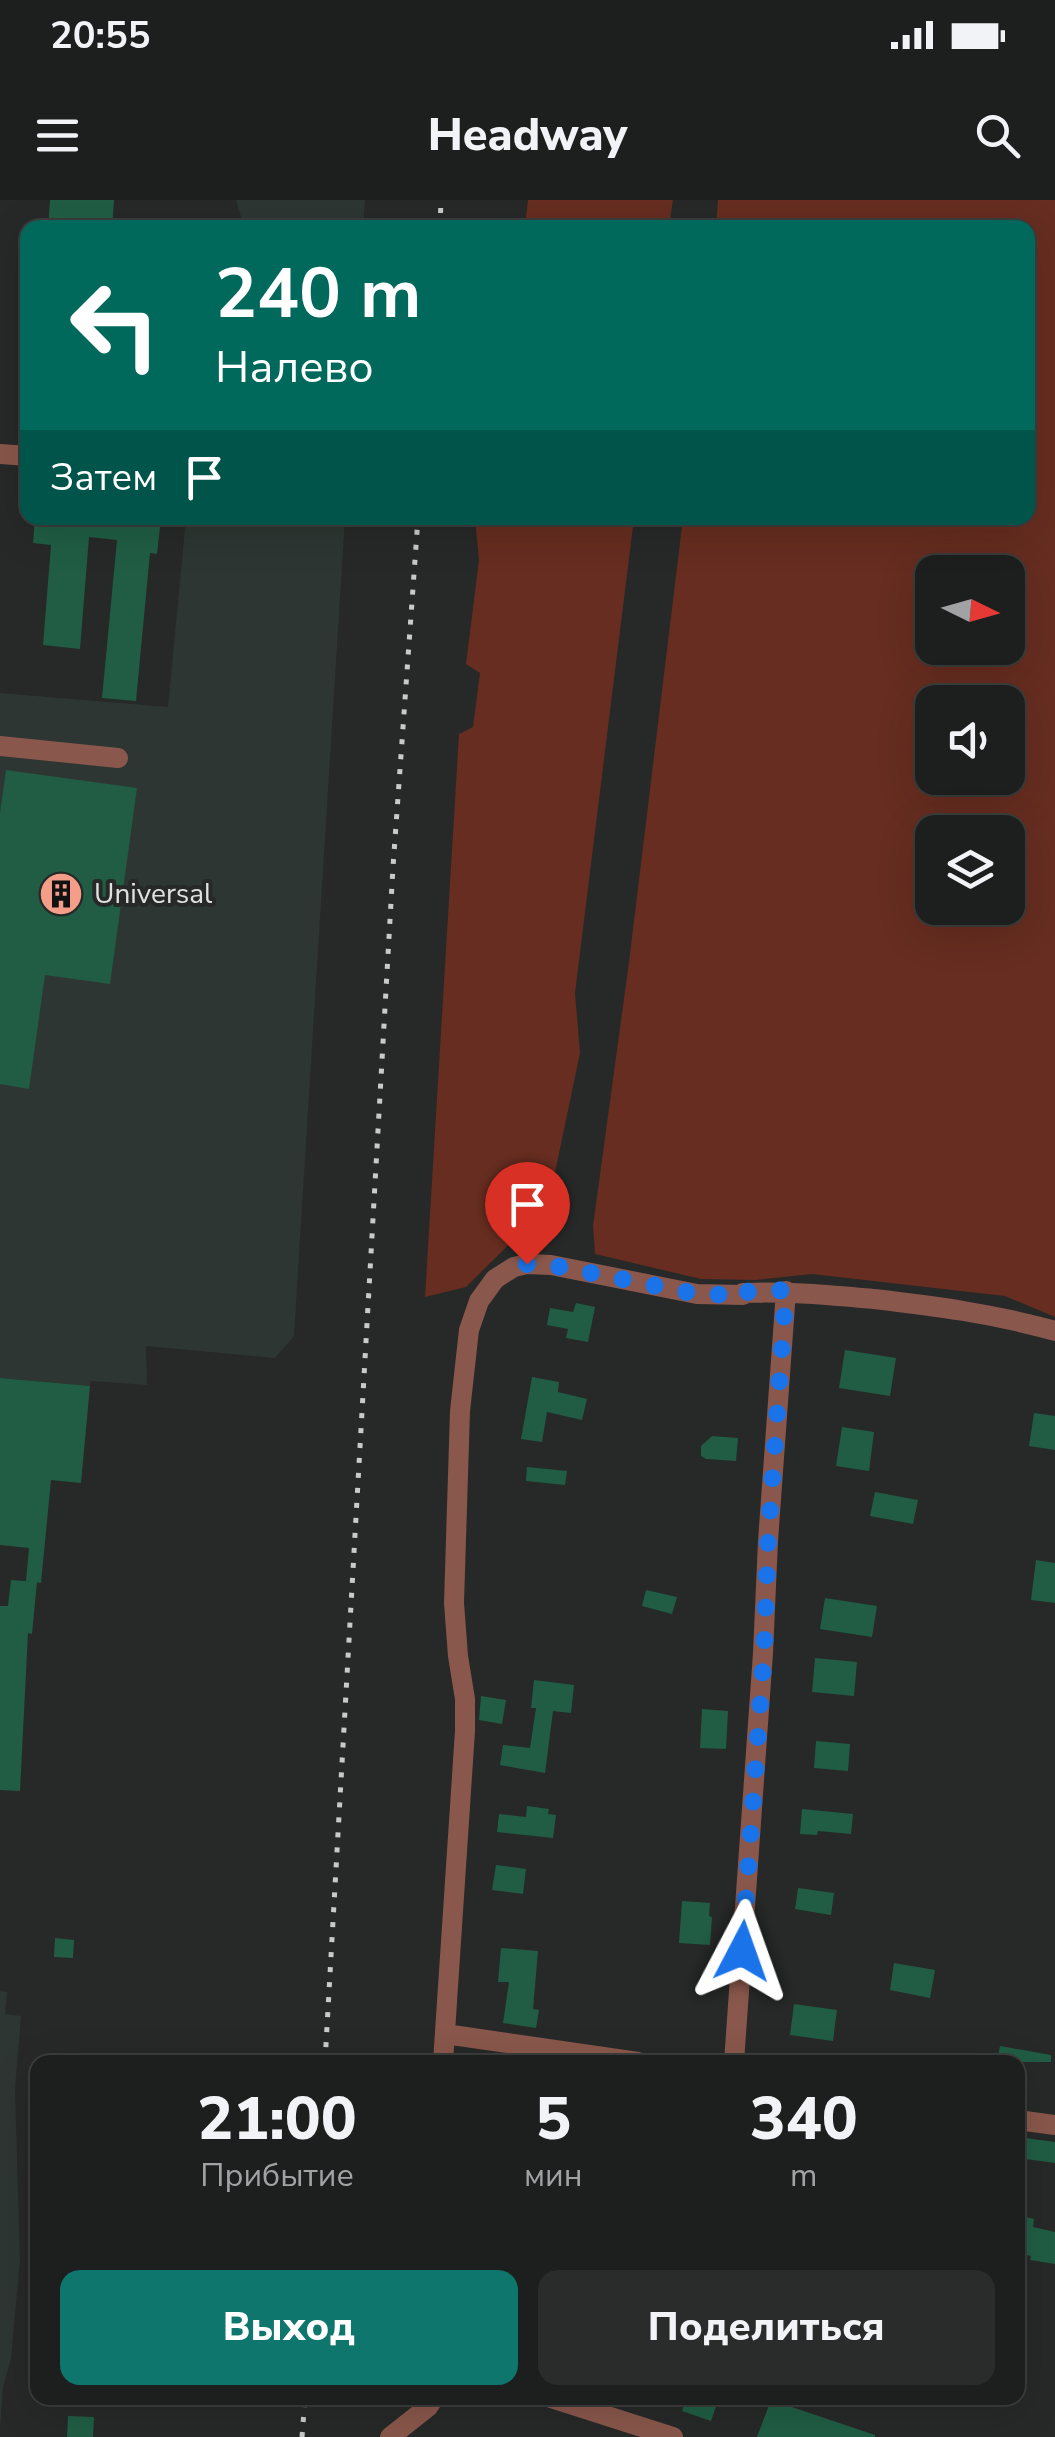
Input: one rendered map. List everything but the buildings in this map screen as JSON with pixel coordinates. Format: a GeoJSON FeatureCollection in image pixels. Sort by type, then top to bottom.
{"type":"FeatureCollection","features":[{"type":"Feature","properties":{"kind":"street"},"geometry":{"type":"LineString","coordinates":[[0,746],[118,758]]}},
{"type":"Feature","properties":{"kind":"street"},"geometry":{"type":"LineString","coordinates":[[444,2055],[465,1731],[454,1603],[460,1411],[468,1330],[479,1301],[495,1279],[527,1264],[567,1268],[697,1294],[743,1295],[786,1290],[949,1307],[1055,1331]]}},
{"type":"Feature","properties":{"kind":"street"},"geometry":{"type":"LineString","coordinates":[[735,2055],[786,1290]]}},
{"type":"Feature","properties":{"kind":"street"},"geometry":{"type":"LineString","coordinates":[[445,2034],[590,2055]]}},
{"type":"Feature","properties":{"kind":"street"},"geometry":{"type":"LineString","coordinates":[[1025,2121],[1055,2125]]}},
{"type":"Feature","properties":{"kind":"street"},"geometry":{"type":"LineString","coordinates":[[390,2437],[429,2405]]}},
{"type":"Feature","properties":{"kind":"street"},"geometry":{"type":"LineString","coordinates":[[572,2405],[673,2437]]}},
{"type":"Feature","properties":{"kind":"shaded area"},"geometry":{"type":"Polygon","coordinates":[[[236,200],[365,200],[364,220],[242,220],[236,200]]]}},
{"type":"Feature","properties":{"kind":"shaded area"},"geometry":{"type":"Polygon","coordinates":[[[528,200],[673,200],[670,220],[526,220],[528,200]]]}},
{"type":"Feature","properties":{"kind":"shaded area"},"geometry":{"type":"Polygon","coordinates":[[[718,200],[1055,200],[1055,1317],[1005,1296],[812,1274],[756,1280],[701,1279],[595,1254],[593,1226],[682,525],[1035,525],[1035,220],[717,220],[718,200]]]}},
{"type":"Feature","properties":{"kind":"shaded area"},"geometry":{"type":"Polygon","coordinates":[[[185,525],[345,525],[294,1336],[275,1358],[146,1346],[147,1385],[91,1381],[90,1386],[0,1378],[0,693],[168,707],[185,525]]]}},
{"type":"Feature","properties":{"kind":"shaded area"},"geometry":{"type":"Polygon","coordinates":[[[476,525],[633,525],[575,993],[580,1053],[548,1206],[466,1287],[425,1297],[459,734],[473,727],[480,673],[466,664],[479,560],[476,525]]]}},
{"type":"Feature","properties":{"kind":"shaded area"},"geometry":{"type":"Polygon","coordinates":[[[0,1991],[7,1992],[5,2014],[21,2016],[15,2089],[20,2260],[0,2428],[0,1991]]]}},
{"type":"Feature","properties":{"kind":"railway"},"geometry":{"type":"LineString","coordinates":[[440,220],[441,200]]}},
{"type":"Feature","properties":{"kind":"railway"},"geometry":{"type":"LineString","coordinates":[[325,2055],[393,867],[417,525]]}},
{"type":"Feature","properties":{"kind":"railway"},"geometry":{"type":"LineString","coordinates":[[302,2437],[304,2405]]}},
{"type":"Feature","properties":{"kind":"place","name":"Universal"},"geometry":{"type":"Point","coordinates":[61,894]}},
{"type":"Feature","properties":{"kind":"route"},"geometry":{"type":"LineString","coordinates":[[527,1264],[599,1273],[697,1294],[743,1295],[786,1290],[742,1951]]}}]}
